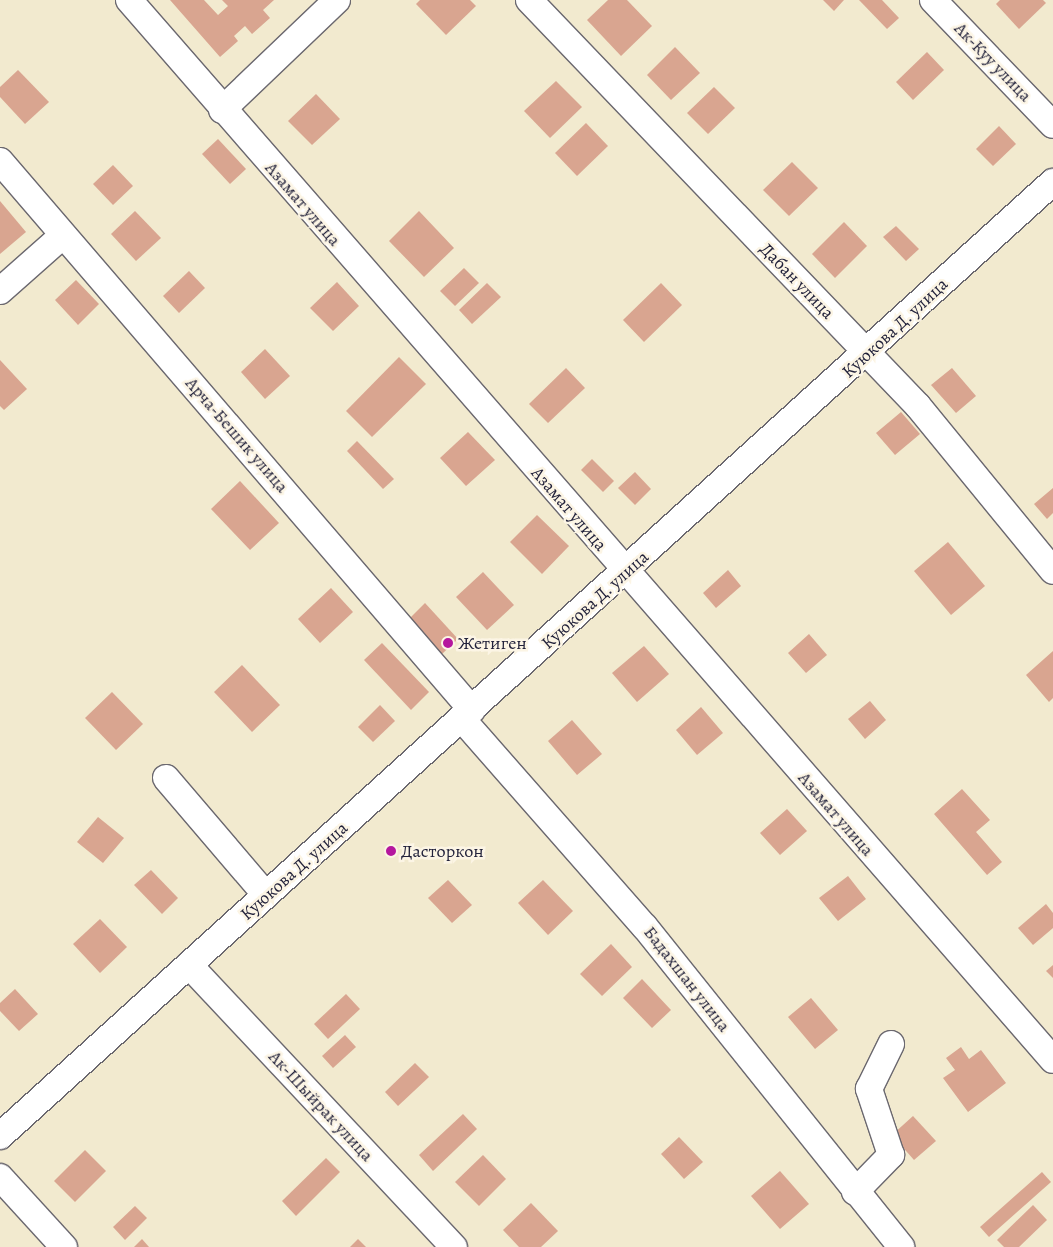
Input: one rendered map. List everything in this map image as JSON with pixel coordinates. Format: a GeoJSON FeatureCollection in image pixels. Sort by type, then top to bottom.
{"type":"FeatureCollection","features":[{"type":"Feature","properties":{"kind":"street","name":"Азамат улица"},"geometry":{"type":"LineString","coordinates":[[129,0],[624,574],[1053,1060]]}},
{"type":"Feature","properties":{"kind":"street"},"geometry":{"type":"LineString","coordinates":[[222,110],[337,0]]}},
{"type":"Feature","properties":{"kind":"street","name":"Дабан улица"},"geometry":{"type":"LineString","coordinates":[[529,0],[918,406],[1053,571]]}},
{"type":"Feature","properties":{"kind":"street","name":"Ак-Куу улица"},"geometry":{"type":"LineString","coordinates":[[933,0],[1053,125]]}},
{"type":"Feature","properties":{"kind":"street","name":"Арча-Бешик улица"},"geometry":{"type":"LineString","coordinates":[[0,161],[62,237],[467,715]]}},
{"type":"Feature","properties":{"kind":"street","name":"Куюкова Д. улица"},"geometry":{"type":"LineString","coordinates":[[0,1136],[867,354],[1053,182]]}},
{"type":"Feature","properties":{"kind":"street"},"geometry":{"type":"LineString","coordinates":[[0,291],[62,237]]}},
{"type":"Feature","properties":{"kind":"street","name":"Бадахшан улица"},"geometry":{"type":"LineString","coordinates":[[467,715],[646,927],[869,1180],[901,1247]]}},
{"type":"Feature","properties":{"kind":"street"},"geometry":{"type":"LineString","coordinates":[[166,778],[266,895]]}},
{"type":"Feature","properties":{"kind":"street","name":"Ак-Шыйрак улица"},"geometry":{"type":"LineString","coordinates":[[189,965],[454,1247]]}},
{"type":"Feature","properties":{"kind":"street"},"geometry":{"type":"LineString","coordinates":[[869,1180],[891,1155],[869,1089],[891,1044]]}},
{"type":"Feature","properties":{"kind":"street"},"geometry":{"type":"LineString","coordinates":[[0,1177],[64,1247]]}},
{"type":"Feature","properties":{"kind":"building"},"geometry":{"type":"Polygon","coordinates":[[[170,0],[204,0],[218,15],[228,6],[222,0],[274,0],[263,10],[270,18],[252,34],[245,26],[234,36],[238,41],[220,57],[170,0]]]}},
{"type":"Feature","properties":{"kind":"building"},"geometry":{"type":"Polygon","coordinates":[[[420,0],[470,0],[476,6],[446,35],[416,4],[420,0]]]}},
{"type":"Feature","properties":{"kind":"building"},"geometry":{"type":"Polygon","coordinates":[[[608,0],[627,0],[652,26],[621,56],[587,20],[608,0]]]}},
{"type":"Feature","properties":{"kind":"building"},"geometry":{"type":"Polygon","coordinates":[[[823,0],[844,0],[834,11],[823,0]]]}},
{"type":"Feature","properties":{"kind":"building"},"geometry":{"type":"Polygon","coordinates":[[[859,0],[882,0],[899,18],[887,29],[859,0]]]}},
{"type":"Feature","properties":{"kind":"building"},"geometry":{"type":"Polygon","coordinates":[[[1000,0],[1043,0],[1046,3],[1019,29],[996,4],[1000,0]]]}},
{"type":"Feature","properties":{"kind":"building"},"geometry":{"type":"Polygon","coordinates":[[[675,47],[700,73],[671,100],[647,75],[675,47]]]}},
{"type":"Feature","properties":{"kind":"building"},"geometry":{"type":"Polygon","coordinates":[[[927,52],[944,70],[913,100],[896,82],[927,52]]]}},
{"type":"Feature","properties":{"kind":"building"},"geometry":{"type":"Polygon","coordinates":[[[18,70],[49,102],[25,124],[0,97],[0,87],[18,70]]]}},
{"type":"Feature","properties":{"kind":"building"},"geometry":{"type":"Polygon","coordinates":[[[556,81],[582,107],[550,138],[524,111],[556,81]]]}},
{"type":"Feature","properties":{"kind":"building"},"geometry":{"type":"Polygon","coordinates":[[[714,87],[735,108],[708,134],[687,113],[714,87]]]}},
{"type":"Feature","properties":{"kind":"building"},"geometry":{"type":"Polygon","coordinates":[[[316,94],[340,119],[312,145],[288,121],[316,94]]]}},
{"type":"Feature","properties":{"kind":"building"},"geometry":{"type":"Polygon","coordinates":[[[586,123],[608,146],[577,176],[555,153],[586,123]]]}},
{"type":"Feature","properties":{"kind":"building"},"geometry":{"type":"Polygon","coordinates":[[[999,126],[1016,144],[993,166],[976,149],[999,126]]]}},
{"type":"Feature","properties":{"kind":"building"},"geometry":{"type":"Polygon","coordinates":[[[218,139],[246,169],[230,184],[202,154],[218,139]]]}},
{"type":"Feature","properties":{"kind":"building"},"geometry":{"type":"Polygon","coordinates":[[[792,162],[818,188],[789,216],[763,190],[792,162]]]}},
{"type":"Feature","properties":{"kind":"building"},"geometry":{"type":"Polygon","coordinates":[[[113,165],[133,186],[113,205],[93,184],[113,165]]]}},
{"type":"Feature","properties":{"kind":"building"},"geometry":{"type":"Polygon","coordinates":[[[0,201],[26,232],[0,254],[0,201]]]}},
{"type":"Feature","properties":{"kind":"building"},"geometry":{"type":"Polygon","coordinates":[[[135,211],[161,238],[136,261],[111,234],[135,211]]]}},
{"type":"Feature","properties":{"kind":"building"},"geometry":{"type":"Polygon","coordinates":[[[419,211],[454,248],[424,277],[389,241],[419,211]]]}},
{"type":"Feature","properties":{"kind":"building"},"geometry":{"type":"Polygon","coordinates":[[[844,222],[867,246],[835,278],[812,254],[844,222]]]}},
{"type":"Feature","properties":{"kind":"building"},"geometry":{"type":"Polygon","coordinates":[[[896,226],[919,249],[906,261],[883,237],[896,226]]]}},
{"type":"Feature","properties":{"kind":"building"},"geometry":{"type":"Polygon","coordinates":[[[464,268],[479,283],[455,306],[440,291],[464,268]]]}},
{"type":"Feature","properties":{"kind":"building"},"geometry":{"type":"Polygon","coordinates":[[[189,271],[205,288],[179,313],[163,296],[189,271]]]}},
{"type":"Feature","properties":{"kind":"building"},"geometry":{"type":"Polygon","coordinates":[[[76,280],[99,304],[78,325],[55,300],[76,280]]]}},
{"type":"Feature","properties":{"kind":"building"},"geometry":{"type":"Polygon","coordinates":[[[337,282],[359,306],[333,331],[310,308],[337,282]]]}},
{"type":"Feature","properties":{"kind":"building"},"geometry":{"type":"Polygon","coordinates":[[[487,283],[501,297],[472,324],[459,310],[487,283]]]}},
{"type":"Feature","properties":{"kind":"building"},"geometry":{"type":"Polygon","coordinates":[[[661,283],[682,305],[644,342],[623,320],[661,283]]]}},
{"type":"Feature","properties":{"kind":"building"},"geometry":{"type":"Polygon","coordinates":[[[265,349],[290,376],[265,399],[241,372],[265,349]]]}},
{"type":"Feature","properties":{"kind":"building"},"geometry":{"type":"Polygon","coordinates":[[[399,357],[426,384],[372,437],[346,411],[399,357]]]}},
{"type":"Feature","properties":{"kind":"building"},"geometry":{"type":"Polygon","coordinates":[[[0,360],[27,389],[4,410],[0,406],[0,360]]]}},
{"type":"Feature","properties":{"kind":"building"},"geometry":{"type":"Polygon","coordinates":[[[566,368],[585,388],[548,423],[529,404],[566,368]]]}},
{"type":"Feature","properties":{"kind":"building"},"geometry":{"type":"Polygon","coordinates":[[[952,368],[976,396],[956,413],[931,385],[952,368]]]}},
{"type":"Feature","properties":{"kind":"building"},"geometry":{"type":"Polygon","coordinates":[[[901,412],[920,434],[895,455],[876,433],[901,412]]]}},
{"type":"Feature","properties":{"kind":"building"},"geometry":{"type":"Polygon","coordinates":[[[468,432],[495,460],[466,486],[440,458],[468,432]]]}},
{"type":"Feature","properties":{"kind":"building"},"geometry":{"type":"Polygon","coordinates":[[[357,441],[394,479],[383,489],[347,451],[357,441]]]}},
{"type":"Feature","properties":{"kind":"building"},"geometry":{"type":"Polygon","coordinates":[[[592,459],[614,481],[603,492],[581,470],[592,459]]]}},
{"type":"Feature","properties":{"kind":"building"},"geometry":{"type":"Polygon","coordinates":[[[635,472],[651,489],[635,505],[618,488],[635,472]]]}},
{"type":"Feature","properties":{"kind":"building"},"geometry":{"type":"Polygon","coordinates":[[[240,481],[279,523],[250,550],[211,509],[240,481]]]}},
{"type":"Feature","properties":{"kind":"building"},"geometry":{"type":"Polygon","coordinates":[[[1053,488],[1053,513],[1047,519],[1034,504],[1053,488]]]}},
{"type":"Feature","properties":{"kind":"building"},"geometry":{"type":"Polygon","coordinates":[[[537,515],[569,546],[542,574],[510,542],[537,515]]]}},
{"type":"Feature","properties":{"kind":"building"},"geometry":{"type":"Polygon","coordinates":[[[948,542],[985,586],[951,615],[914,571],[948,542]]]}},
{"type":"Feature","properties":{"kind":"building"},"geometry":{"type":"Polygon","coordinates":[[[728,570],[741,586],[716,608],[703,593],[728,570]]]}},
{"type":"Feature","properties":{"kind":"building"},"geometry":{"type":"Polygon","coordinates":[[[483,572],[514,605],[487,630],[456,597],[483,572]]]}},
{"type":"Feature","properties":{"kind":"building"},"geometry":{"type":"Polygon","coordinates":[[[331,588],[353,612],[320,643],[298,619],[331,588]]]}},
{"type":"Feature","properties":{"kind":"building"},"geometry":{"type":"Polygon","coordinates":[[[425,603],[458,639],[442,654],[409,619],[425,603]]]}},
{"type":"Feature","properties":{"kind":"building"},"geometry":{"type":"Polygon","coordinates":[[[809,634],[827,655],[806,673],[788,653],[809,634]]]}},
{"type":"Feature","properties":{"kind":"building"},"geometry":{"type":"Polygon","coordinates":[[[382,643],[429,692],[411,710],[364,660],[382,643]]]}},
{"type":"Feature","properties":{"kind":"building"},"geometry":{"type":"Polygon","coordinates":[[[644,646],[669,674],[637,702],[612,673],[644,646]]]}},
{"type":"Feature","properties":{"kind":"building"},"geometry":{"type":"Polygon","coordinates":[[[1053,651],[1053,698],[1049,702],[1026,675],[1053,651]]]}},
{"type":"Feature","properties":{"kind":"building"},"geometry":{"type":"Polygon","coordinates":[[[242,665],[280,705],[252,732],[214,692],[242,665]]]}},
{"type":"Feature","properties":{"kind":"building"},"geometry":{"type":"Polygon","coordinates":[[[112,692],[143,724],[116,750],[85,718],[112,692]]]}},
{"type":"Feature","properties":{"kind":"building"},"geometry":{"type":"Polygon","coordinates":[[[870,701],[886,720],[865,739],[848,719],[870,701]]]}},
{"type":"Feature","properties":{"kind":"building"},"geometry":{"type":"Polygon","coordinates":[[[380,705],[395,721],[373,742],[358,727],[380,705]]]}},
{"type":"Feature","properties":{"kind":"building"},"geometry":{"type":"Polygon","coordinates":[[[701,707],[723,733],[697,755],[676,730],[701,707]]]}},
{"type":"Feature","properties":{"kind":"building"},"geometry":{"type":"Polygon","coordinates":[[[572,720],[602,754],[577,775],[548,741],[572,720]]]}},
{"type":"Feature","properties":{"kind":"building"},"geometry":{"type":"Polygon","coordinates":[[[962,789],[990,820],[976,832],[1002,862],[987,875],[934,814],[962,789]]]}},
{"type":"Feature","properties":{"kind":"building"},"geometry":{"type":"Polygon","coordinates":[[[787,809],[807,831],[780,855],[760,833],[787,809]]]}},
{"type":"Feature","properties":{"kind":"building"},"geometry":{"type":"Polygon","coordinates":[[[98,817],[124,838],[103,863],[77,842],[98,817]]]}},
{"type":"Feature","properties":{"kind":"building"},"geometry":{"type":"Polygon","coordinates":[[[151,870],[178,898],[162,914],[134,885],[151,870]]]}},
{"type":"Feature","properties":{"kind":"building"},"geometry":{"type":"Polygon","coordinates":[[[848,876],[866,899],[838,921],[819,898],[848,876]]]}},
{"type":"Feature","properties":{"kind":"building"},"geometry":{"type":"Polygon","coordinates":[[[448,880],[472,905],[452,923],[428,898],[448,880]]]}},
{"type":"Feature","properties":{"kind":"building"},"geometry":{"type":"Polygon","coordinates":[[[543,880],[573,911],[548,935],[518,903],[543,880]]]}},
{"type":"Feature","properties":{"kind":"building"},"geometry":{"type":"Polygon","coordinates":[[[1046,904],[1053,913],[1053,928],[1033,945],[1018,928],[1046,904]]]}},
{"type":"Feature","properties":{"kind":"building"},"geometry":{"type":"Polygon","coordinates":[[[100,919],[127,947],[100,973],[73,944],[100,919]]]}},
{"type":"Feature","properties":{"kind":"building"},"geometry":{"type":"Polygon","coordinates":[[[611,944],[632,967],[602,996],[580,974],[611,944]]]}},
{"type":"Feature","properties":{"kind":"building"},"geometry":{"type":"Polygon","coordinates":[[[1053,965],[1053,978],[1046,971],[1053,965]]]}},
{"type":"Feature","properties":{"kind":"building"},"geometry":{"type":"Polygon","coordinates":[[[642,979],[671,1010],[652,1028],[623,998],[642,979]]]}},
{"type":"Feature","properties":{"kind":"building"},"geometry":{"type":"Polygon","coordinates":[[[15,989],[38,1014],[19,1031],[0,1011],[0,1003],[15,989]]]}},
{"type":"Feature","properties":{"kind":"building"},"geometry":{"type":"Polygon","coordinates":[[[346,994],[360,1009],[328,1039],[314,1024],[346,994]]]}},
{"type":"Feature","properties":{"kind":"building"},"geometry":{"type":"Polygon","coordinates":[[[811,998],[838,1030],[815,1049],[788,1017],[811,998]]]}},
{"type":"Feature","properties":{"kind":"building"},"geometry":{"type":"Polygon","coordinates":[[[345,1035],[356,1047],[333,1068],[322,1056],[345,1035]]]}},
{"type":"Feature","properties":{"kind":"building"},"geometry":{"type":"Polygon","coordinates":[[[961,1047],[969,1059],[981,1050],[1006,1083],[968,1112],[943,1078],[955,1070],[946,1058],[961,1047]]]}},
{"type":"Feature","properties":{"kind":"building"},"geometry":{"type":"Polygon","coordinates":[[[415,1063],[429,1077],[398,1106],[385,1092],[415,1063]]]}},
{"type":"Feature","properties":{"kind":"building"},"geometry":{"type":"Polygon","coordinates":[[[463,1114],[477,1129],[433,1171],[419,1155],[463,1114]]]}},
{"type":"Feature","properties":{"kind":"building"},"geometry":{"type":"Polygon","coordinates":[[[913,1116],[936,1141],[914,1160],[892,1135],[913,1116]]]}},
{"type":"Feature","properties":{"kind":"building"},"geometry":{"type":"Polygon","coordinates":[[[679,1137],[703,1162],[684,1179],[661,1154],[679,1137]]]}},
{"type":"Feature","properties":{"kind":"building"},"geometry":{"type":"Polygon","coordinates":[[[85,1150],[106,1171],[75,1202],[54,1181],[85,1150]]]}},
{"type":"Feature","properties":{"kind":"building"},"geometry":{"type":"Polygon","coordinates":[[[483,1155],[506,1179],[479,1206],[455,1182],[483,1155]]]}},
{"type":"Feature","properties":{"kind":"building"},"geometry":{"type":"Polygon","coordinates":[[[326,1158],[340,1172],[296,1216],[282,1201],[326,1158]]]}},
{"type":"Feature","properties":{"kind":"building"},"geometry":{"type":"Polygon","coordinates":[[[780,1171],[809,1204],[780,1229],[751,1196],[780,1171]]]}},
{"type":"Feature","properties":{"kind":"building"},"geometry":{"type":"Polygon","coordinates":[[[1042,1172],[1051,1182],[989,1237],[980,1227],[1042,1172]]]}},
{"type":"Feature","properties":{"kind":"building"},"geometry":{"type":"Polygon","coordinates":[[[531,1203],[558,1231],[541,1247],[519,1247],[503,1230],[531,1203]]]}},
{"type":"Feature","properties":{"kind":"building"},"geometry":{"type":"Polygon","coordinates":[[[1033,1205],[1047,1220],[1019,1247],[1004,1247],[997,1240],[1033,1205]]]}},
{"type":"Feature","properties":{"kind":"building"},"geometry":{"type":"Polygon","coordinates":[[[135,1206],[147,1218],[125,1240],[113,1227],[135,1206]]]}},
{"type":"Feature","properties":{"kind":"building"},"geometry":{"type":"Polygon","coordinates":[[[142,1239],[149,1247],[134,1247],[142,1239]]]}},
{"type":"Feature","properties":{"kind":"building"},"geometry":{"type":"Polygon","coordinates":[[[358,1239],[366,1247],[350,1247],[358,1239]]]}},
{"type":"Feature","properties":{"kind":"place","name":"Жетиген"},"geometry":{"type":"Point","coordinates":[448,643]}},
{"type":"Feature","properties":{"kind":"place","name":"Дасторкон"},"geometry":{"type":"Point","coordinates":[391,851]}}]}
